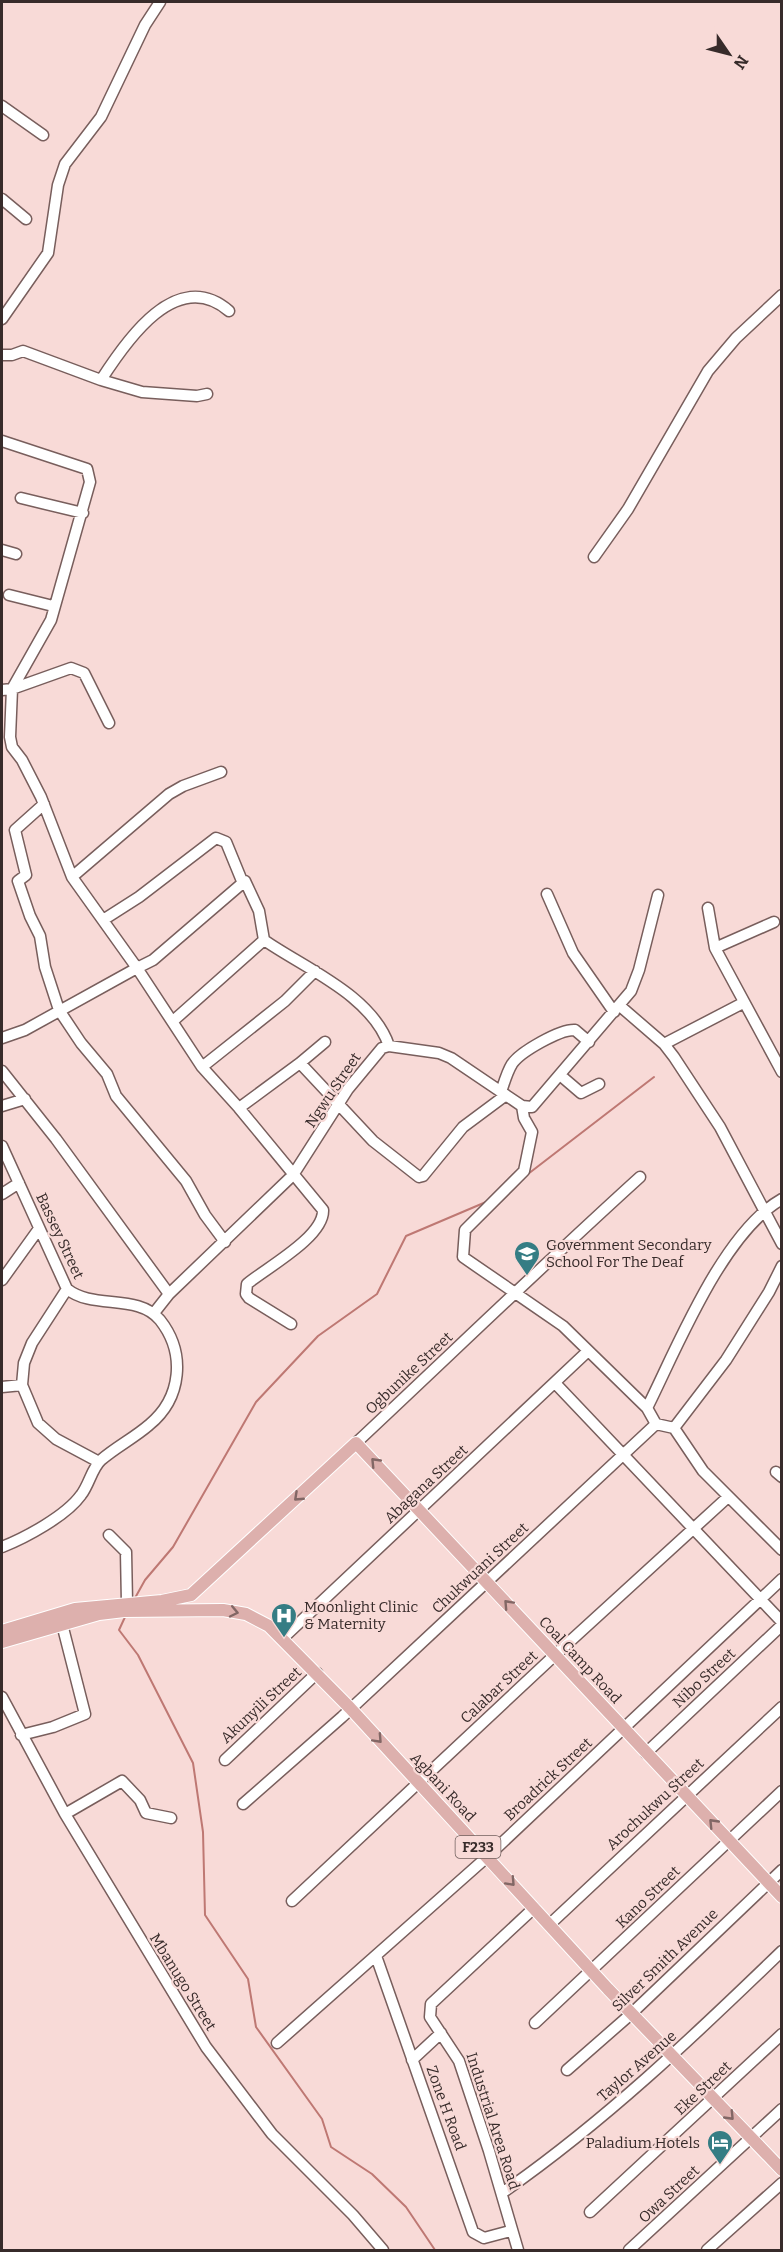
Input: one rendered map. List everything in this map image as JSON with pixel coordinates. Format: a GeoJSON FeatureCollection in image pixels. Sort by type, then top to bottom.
{"type":"FeatureCollection","features":[{"type":"Feature","properties":{"kind":"main road","name":"Coal Camp Road"},"geometry":{"type":"LineString","coordinates":[[356,1443],[782,1897]]}},
{"type":"Feature","properties":{"kind":"main road","name":"Ogbunike Street"},"geometry":{"type":"LineString","coordinates":[[198,1591],[356,1443]]}},
{"type":"Feature","properties":{"kind":"main road","name":"Agbani Road"},"geometry":{"type":"LineString","coordinates":[[2,1632],[75,1610],[131,1606],[178,1599],[198,1591]]}},
{"type":"Feature","properties":{"kind":"main road"},"geometry":{"type":"LineString","coordinates":[[198,1591],[199,1608]]}},
{"type":"Feature","properties":{"kind":"main road","name":"Agbani Road"},"geometry":{"type":"LineString","coordinates":[[2,1642],[131,1606],[199,1608],[246,1614],[269,1626],[350,1708],[631,2014],[782,2170]]}},
{"type":"Feature","properties":{"kind":"street"},"geometry":{"type":"LineString","coordinates":[[2,320],[48,253],[58,185],[65,164],[101,117],[145,25],[160,2]]}},
{"type":"Feature","properties":{"kind":"street"},"geometry":{"type":"LineString","coordinates":[[2,106],[43,135]]}},
{"type":"Feature","properties":{"kind":"street"},"geometry":{"type":"LineString","coordinates":[[2,199],[26,219]]}},
{"type":"Feature","properties":{"kind":"street"},"geometry":{"type":"LineString","coordinates":[[594,557],[628,509],[708,371],[736,338],[782,295]]}},
{"type":"Feature","properties":{"kind":"street"},"geometry":{"type":"LineString","coordinates":[[100,380],[129,338],[175,299],[197,297],[220,303],[229,311]]}},
{"type":"Feature","properties":{"kind":"street"},"geometry":{"type":"LineString","coordinates":[[2,355],[12,355],[23,351],[100,380],[142,392],[197,396],[207,394]]}},
{"type":"Feature","properties":{"kind":"street"},"geometry":{"type":"LineString","coordinates":[[2,441],[87,469],[90,482],[83,513],[53,606],[51,620],[7,690],[10,737],[7,748],[26,767],[44,804],[72,877],[137,968],[202,1068],[239,1108],[323,1210],[323,1217],[302,1243],[247,1284],[246,1291],[249,1298],[291,1324]]}},
{"type":"Feature","properties":{"kind":"street"},"geometry":{"type":"LineString","coordinates":[[21,498],[83,513]]}},
{"type":"Feature","properties":{"kind":"street"},"geometry":{"type":"LineString","coordinates":[[2,550],[16,554]]}},
{"type":"Feature","properties":{"kind":"street"},"geometry":{"type":"LineString","coordinates":[[9,595],[53,606]]}},
{"type":"Feature","properties":{"kind":"street"},"geometry":{"type":"LineString","coordinates":[[7,690],[71,668],[84,673],[109,723]]}},
{"type":"Feature","properties":{"kind":"street"},"geometry":{"type":"LineString","coordinates":[[72,877],[169,794],[183,786],[222,772]]}},
{"type":"Feature","properties":{"kind":"street"},"geometry":{"type":"LineString","coordinates":[[44,804],[15,830],[26,876],[18,881],[30,916],[40,936],[45,967],[59,1010],[107,1074],[116,1095],[186,1181],[205,1215],[225,1242]]}},
{"type":"Feature","properties":{"kind":"street"},"geometry":{"type":"LineString","coordinates":[[103,920],[139,897],[216,838],[226,842],[242,881],[247,883],[259,911],[264,940],[344,989],[382,1032],[389,1046],[438,1053],[451,1058],[522,1106],[532,1107],[631,991],[639,970],[658,895]]}},
{"type":"Feature","properties":{"kind":"street"},"geometry":{"type":"LineString","coordinates":[[2,1038],[25,1030],[153,960],[242,881]]}},
{"type":"Feature","properties":{"kind":"street"},"geometry":{"type":"LineString","coordinates":[[547,894],[573,953],[617,1009],[664,1044],[720,1127],[765,1208],[782,1244]]}},
{"type":"Feature","properties":{"kind":"street"},"geometry":{"type":"LineString","coordinates":[[708,908],[715,948],[743,1003],[780,1066]]}},
{"type":"Feature","properties":{"kind":"street"},"geometry":{"type":"LineString","coordinates":[[715,948],[774,922]]}},
{"type":"Feature","properties":{"kind":"street"},"geometry":{"type":"LineString","coordinates":[[173,1022],[264,940]]}},
{"type":"Feature","properties":{"kind":"street"},"geometry":{"type":"LineString","coordinates":[[202,1068],[285,1001],[315,971]]}},
{"type":"Feature","properties":{"kind":"street"},"geometry":{"type":"LineString","coordinates":[[664,1044],[743,1003]]}},
{"type":"Feature","properties":{"kind":"street"},"geometry":{"type":"LineString","coordinates":[[300,1063],[373,1141],[419,1177],[423,1176],[463,1127],[504,1093],[511,1065],[518,1058],[555,1035],[575,1030],[589,1042]]}},
{"type":"Feature","properties":{"kind":"street"},"geometry":{"type":"LineString","coordinates":[[239,1108],[325,1042]]}},
{"type":"Feature","properties":{"kind":"street","name":"Ngwu Street"},"geometry":{"type":"LineString","coordinates":[[154,1313],[169,1294],[293,1175],[368,1063],[382,1048],[389,1046]]}},
{"type":"Feature","properties":{"kind":"street"},"geometry":{"type":"LineString","coordinates":[[2,1071],[25,1098],[169,1294]]}},
{"type":"Feature","properties":{"kind":"street"},"geometry":{"type":"LineString","coordinates":[[560,1075],[581,1093],[599,1084]]}},
{"type":"Feature","properties":{"kind":"street"},"geometry":{"type":"LineString","coordinates":[[2,1106],[25,1098]]}},
{"type":"Feature","properties":{"kind":"street"},"geometry":{"type":"LineString","coordinates":[[522,1106],[524,1118],[532,1132],[524,1172],[465,1230],[464,1257],[563,1326],[647,1408],[656,1424],[675,1428],[703,1471],[782,1550]]}},
{"type":"Feature","properties":{"kind":"street","name":"Bassey Street"},"geometry":{"type":"LineString","coordinates":[[2,1146],[38,1230],[67,1289],[84,1298],[139,1306],[154,1313]]}},
{"type":"Feature","properties":{"kind":"street","name":"Ogbunike Street"},"geometry":{"type":"LineString","coordinates":[[356,1443],[484,1323],[514,1291],[640,1177]]}},
{"type":"Feature","properties":{"kind":"street"},"geometry":{"type":"LineString","coordinates":[[2,1194],[19,1183]]}},
{"type":"Feature","properties":{"kind":"street"},"geometry":{"type":"LineString","coordinates":[[647,1408],[681,1335],[712,1280],[748,1227],[765,1208],[782,1200]]}},
{"type":"Feature","properties":{"kind":"street"},"geometry":{"type":"LineString","coordinates":[[2,1280],[38,1230]]}},
{"type":"Feature","properties":{"kind":"street"},"geometry":{"type":"LineString","coordinates":[[675,1428],[726,1360],[782,1266]]}},
{"type":"Feature","properties":{"kind":"street"},"geometry":{"type":"LineString","coordinates":[[67,1289],[32,1343],[24,1364],[22,1385],[38,1423],[56,1439],[99,1462]]}},
{"type":"Feature","properties":{"kind":"street"},"geometry":{"type":"LineString","coordinates":[[2,1548],[42,1526],[72,1505],[88,1485],[99,1462],[150,1425],[171,1400],[177,1383],[177,1361],[168,1332],[154,1313]]}},
{"type":"Feature","properties":{"kind":"street","name":"Abagana Street"},"geometry":{"type":"LineString","coordinates":[[283,1638],[588,1351]]}},
{"type":"Feature","properties":{"kind":"street"},"geometry":{"type":"LineString","coordinates":[[555,1383],[782,1624]]}},
{"type":"Feature","properties":{"kind":"street"},"geometry":{"type":"LineString","coordinates":[[2,1387],[22,1385]]}},
{"type":"Feature","properties":{"kind":"street","name":"Chukwuani Street"},"geometry":{"type":"LineString","coordinates":[[243,1804],[487,1582],[656,1424]]}},
{"type":"Feature","properties":{"kind":"street","name":"Calabar Street"},"geometry":{"type":"LineString","coordinates":[[292,1902],[555,1654],[728,1497]]}},
{"type":"Feature","properties":{"kind":"street"},"geometry":{"type":"LineString","coordinates":[[109,1535],[126,1552],[131,1606]]}},
{"type":"Feature","properties":{"kind":"street","name":"Broadrick Street"},"geometry":{"type":"LineString","coordinates":[[277,2043],[487,1857],[782,1579]]}},
{"type":"Feature","properties":{"kind":"street"},"geometry":{"type":"LineString","coordinates":[[21,1735],[53,1727],[85,1714],[62,1624]]}},
{"type":"Feature","properties":{"kind":"street","name":"Nibo Street"},"geometry":{"type":"LineString","coordinates":[[646,1753],[782,1624]]}},
{"type":"Feature","properties":{"kind":"street","name":"Akunyili Street"},"geometry":{"type":"LineString","coordinates":[[225,1760],[317,1673]]}},
{"type":"Feature","properties":{"kind":"street","name":"Mbanugo Street"},"geometry":{"type":"LineString","coordinates":[[2,1697],[65,1814],[206,2047],[272,2134],[353,2215],[383,2250]]}},
{"type":"Feature","properties":{"kind":"street","name":"Arochukwu Street"},"geometry":{"type":"LineString","coordinates":[[549,1925],[782,1707]]}},
{"type":"Feature","properties":{"kind":"street"},"geometry":{"type":"LineString","coordinates":[[65,1814],[122,1781],[140,1800],[146,1813],[171,1818]]}},
{"type":"Feature","properties":{"kind":"street","name":"Kano Street"},"geometry":{"type":"LineString","coordinates":[[535,2023],[592,1972],[782,1791]]}},
{"type":"Feature","properties":{"kind":"street","name":"Silver Smith Avenue"},"geometry":{"type":"LineString","coordinates":[[567,2070],[631,2014],[782,1870]]}},
{"type":"Feature","properties":{"kind":"street","name":"Industrial Area Road"},"geometry":{"type":"LineString","coordinates":[[518,2250],[510,2231],[502,2193],[459,2061],[430,2017],[431,2004],[534,1908]]}},
{"type":"Feature","properties":{"kind":"street","name":"Taylor Avenue"},"geometry":{"type":"LineString","coordinates":[[502,2193],[558,2154],[672,2056],[782,1951]]}},
{"type":"Feature","properties":{"kind":"street","name":"Zone H Road"},"geometry":{"type":"LineString","coordinates":[[376,1956],[473,2232],[484,2238],[510,2231]]}},
{"type":"Feature","properties":{"kind":"street"},"geometry":{"type":"LineString","coordinates":[[412,2060],[441,2033]]}},
{"type":"Feature","properties":{"kind":"street","name":"Eke Street"},"geometry":{"type":"LineString","coordinates":[[590,2212],[782,2034]]}},
{"type":"Feature","properties":{"kind":"street","name":"Owa Street"},"geometry":{"type":"LineString","coordinates":[[629,2250],[782,2109]]}},
{"type":"Feature","properties":{"kind":"street"},"geometry":{"type":"LineString","coordinates":[[707,2250],[782,2182]]}},
{"type":"Feature","properties":{"kind":"waterway"},"geometry":{"type":"LineString","coordinates":[[528,1174],[654,1077]]}},
{"type":"Feature","properties":{"kind":"waterway"},"geometry":{"type":"LineString","coordinates":[[135,1598],[145,1580],[173,1547],[256,1402],[318,1336],[377,1294],[406,1236],[486,1202]]}},
{"type":"Feature","properties":{"kind":"waterway"},"geometry":{"type":"LineString","coordinates":[[125,1617],[119,1630],[138,1655],[193,1763],[203,1832],[205,1915],[248,1979],[256,2027],[322,2119],[331,2147],[372,2174],[406,2207],[435,2250]]}},
{"type":"Feature","properties":{"kind":"place","name":"Government Secondary School For The Deaf"},"geometry":{"type":"Point","coordinates":[527,1277]}},
{"type":"Feature","properties":{"kind":"place","name":"Moonlight Clinic & Maternity"},"geometry":{"type":"Point","coordinates":[284,1639]}},
{"type":"Feature","properties":{"kind":"place","name":"Paladium Hotels"},"geometry":{"type":"Point","coordinates":[720,2166]}}]}
